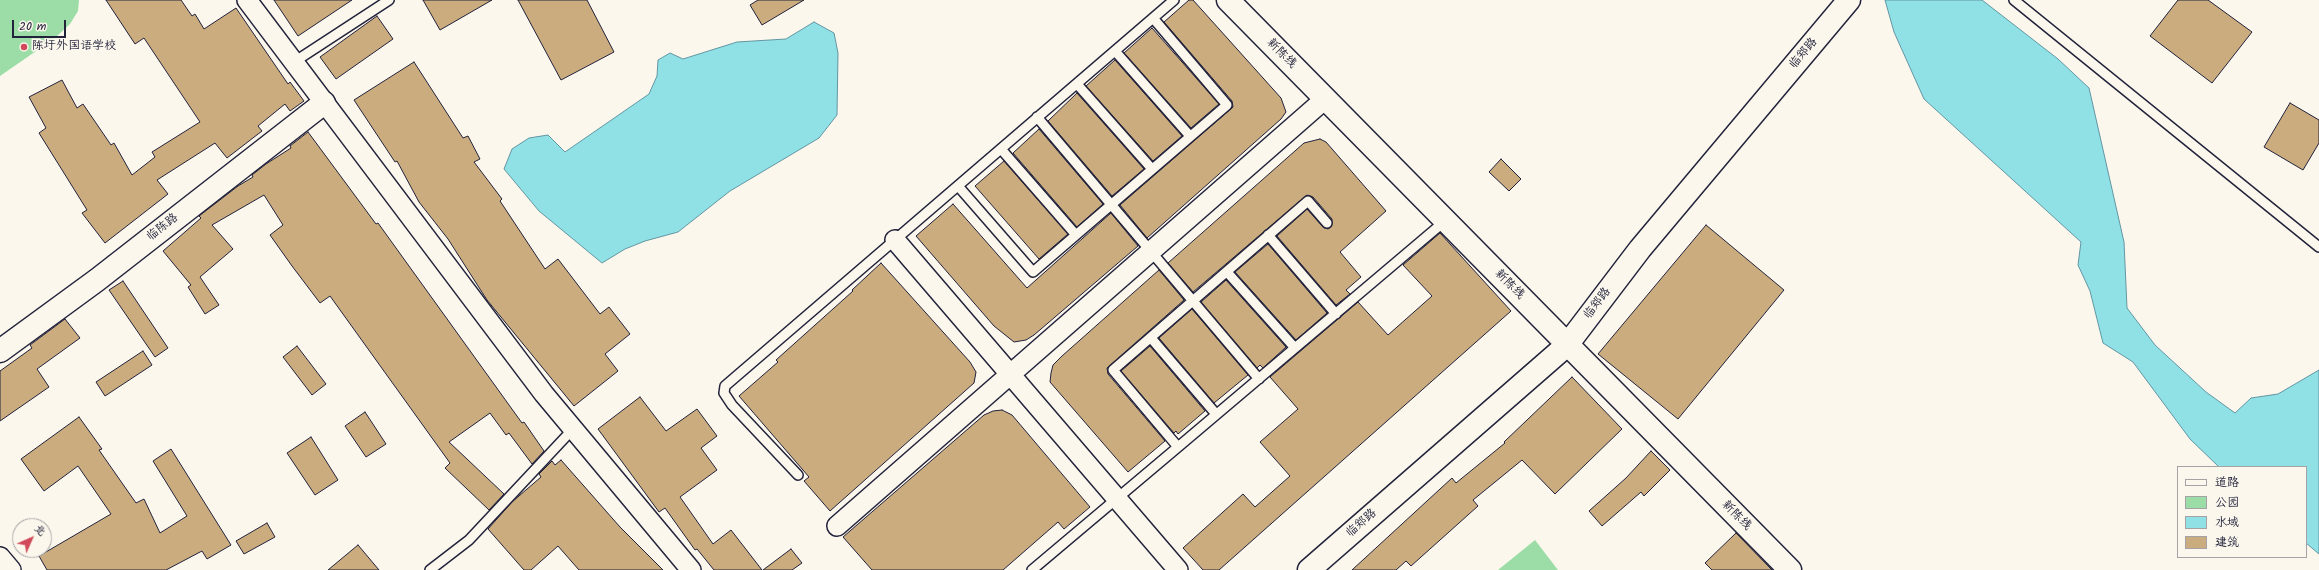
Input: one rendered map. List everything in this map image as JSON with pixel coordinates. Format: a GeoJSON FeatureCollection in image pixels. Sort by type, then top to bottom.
{"type":"FeatureCollection","features":[{"type":"Feature","properties":{"kind":"street"},"geometry":{"type":"LineString","coordinates":[[247,0],[544,394],[691,570]]}},
{"type":"Feature","properties":{"kind":"street","name":"新陈线"},"geometry":{"type":"LineString","coordinates":[[1228,0],[1790,570]]}},
{"type":"Feature","properties":{"kind":"street","name":"临郑路"},"geometry":{"type":"LineString","coordinates":[[1310,570],[1567,345],[1640,249],[1849,0]]}},
{"type":"Feature","properties":{"kind":"street"},"geometry":{"type":"LineString","coordinates":[[837,526],[1325,99]]}},
{"type":"Feature","properties":{"kind":"street","name":"临陈路"},"geometry":{"type":"LineString","coordinates":[[0,351],[97,280],[324,103]]}},
{"type":"Feature","properties":{"kind":"street"},"geometry":{"type":"LineString","coordinates":[[895,240],[1178,570]]}},
{"type":"Feature","properties":{"kind":"street"},"geometry":{"type":"LineString","coordinates":[[0,557],[11,570]]}},
{"type":"Feature","properties":{"kind":"lane"},"geometry":{"type":"LineString","coordinates":[[294,62],[389,0]]}},
{"type":"Feature","properties":{"kind":"lane"},"geometry":{"type":"LineString","coordinates":[[798,475],[732,405],[724,393],[725,386],[1174,0]]}},
{"type":"Feature","properties":{"kind":"lane"},"geometry":{"type":"LineString","coordinates":[[2014,0],[2319,247]]}},
{"type":"Feature","properties":{"kind":"lane"},"geometry":{"type":"LineString","coordinates":[[958,186],[1033,272],[1227,105],[1153,18]]}},
{"type":"Feature","properties":{"kind":"lane"},"geometry":{"type":"LineString","coordinates":[[1115,51],[1190,136]]}},
{"type":"Feature","properties":{"kind":"lane"},"geometry":{"type":"LineString","coordinates":[[1077,84],[1152,169]]}},
{"type":"Feature","properties":{"kind":"lane"},"geometry":{"type":"LineString","coordinates":[[1037,118],[1258,379]]}},
{"type":"Feature","properties":{"kind":"lane"},"geometry":{"type":"LineString","coordinates":[[1001,149],[1076,235]]}},
{"type":"Feature","properties":{"kind":"lane"},"geometry":{"type":"LineString","coordinates":[[1178,446],[1113,370],[1308,201],[1328,223]]}},
{"type":"Feature","properties":{"kind":"lane"},"geometry":{"type":"LineString","coordinates":[[1032,570],[1445,221]]}},
{"type":"Feature","properties":{"kind":"lane"},"geometry":{"type":"LineString","coordinates":[[1268,236],[1336,314]]}},
{"type":"Feature","properties":{"kind":"lane"},"geometry":{"type":"LineString","coordinates":[[1227,272],[1295,348]]}},
{"type":"Feature","properties":{"kind":"lane"},"geometry":{"type":"LineString","coordinates":[[1151,338],[1216,414]]}},
{"type":"Feature","properties":{"kind":"lane"},"geometry":{"type":"LineString","coordinates":[[430,570],[469,540],[573,429]]}},
{"type":"Feature","properties":{"kind":"green space","name":"陈圩外国语学校"},"geometry":{"type":"Polygon","coordinates":[[[0,0],[79,0],[78,11],[70,24],[55,38],[0,76],[0,0]]]}},
{"type":"Feature","properties":{"kind":"green space"},"geometry":{"type":"Polygon","coordinates":[[[1535,540],[1558,570],[1498,570],[1535,540]]]}},
{"type":"Feature","properties":{"kind":"water"},"geometry":{"type":"Polygon","coordinates":[[[1885,0],[1982,0],[2058,59],[2089,88],[2124,242],[2127,308],[2155,345],[2206,392],[2235,413],[2251,398],[2278,394],[2319,370],[2319,554],[2307,544],[2307,466],[2218,466],[2190,439],[2133,362],[2103,343],[2090,291],[2078,265],[2081,242],[1924,99],[1894,32],[1885,0]]]}},
{"type":"Feature","properties":{"kind":"water"},"geometry":{"type":"Polygon","coordinates":[[[814,22],[834,33],[838,53],[837,115],[819,138],[730,191],[678,232],[645,241],[625,249],[602,263],[539,211],[504,169],[512,149],[529,138],[548,135],[565,152],[649,94],[657,76],[658,60],[670,53],[683,59],[737,42],[786,39],[814,22]]]}},
{"type":"Feature","properties":{"kind":"building"},"geometry":{"type":"Polygon","coordinates":[[[106,0],[181,0],[192,16],[195,14],[204,29],[236,8],[288,84],[290,82],[304,101],[290,111],[285,104],[258,126],[262,131],[227,158],[215,143],[157,180],[168,194],[105,243],[82,213],[87,210],[39,133],[46,128],[29,97],[62,80],[77,108],[83,104],[111,145],[114,143],[132,175],[155,157],[152,152],[200,122],[144,38],[135,44],[106,0]]]}},
{"type":"Feature","properties":{"kind":"building"},"geometry":{"type":"Polygon","coordinates":[[[274,0],[352,0],[298,36],[274,0]]]}},
{"type":"Feature","properties":{"kind":"building"},"geometry":{"type":"Polygon","coordinates":[[[423,0],[492,0],[440,30],[423,0]]]}},
{"type":"Feature","properties":{"kind":"building"},"geometry":{"type":"Polygon","coordinates":[[[518,0],[587,0],[614,52],[561,80],[518,0]]]}},
{"type":"Feature","properties":{"kind":"building"},"geometry":{"type":"Polygon","coordinates":[[[758,0],[804,0],[762,25],[750,5],[758,0]]]}},
{"type":"Feature","properties":{"kind":"building"},"geometry":{"type":"Polygon","coordinates":[[[1189,0],[1193,0],[1281,98],[1286,112],[1281,119],[1147,238],[1120,205],[1233,107],[1232,101],[1164,22],[1189,0]]]}},
{"type":"Feature","properties":{"kind":"building"},"geometry":{"type":"Polygon","coordinates":[[[2178,0],[2208,0],[2252,32],[2212,83],[2150,36],[2178,0]]]}},
{"type":"Feature","properties":{"kind":"building"},"geometry":{"type":"Polygon","coordinates":[[[377,16],[393,39],[336,79],[320,57],[377,16]]]}},
{"type":"Feature","properties":{"kind":"building"},"geometry":{"type":"Polygon","coordinates":[[[1152,28],[1219,104],[1191,128],[1124,53],[1152,28]]]}},
{"type":"Feature","properties":{"kind":"building"},"geometry":{"type":"Polygon","coordinates":[[[1115,60],[1182,136],[1153,161],[1086,86],[1115,60]]]}},
{"type":"Feature","properties":{"kind":"building"},"geometry":{"type":"Polygon","coordinates":[[[414,62],[463,138],[468,136],[480,159],[474,162],[502,199],[500,201],[545,269],[558,259],[600,314],[609,307],[630,334],[605,354],[618,371],[574,406],[487,300],[448,239],[419,202],[397,161],[395,162],[354,100],[414,62]]]}},
{"type":"Feature","properties":{"kind":"building"},"geometry":{"type":"Polygon","coordinates":[[[1077,93],[1144,169],[1112,196],[1048,121],[1077,93]]]}},
{"type":"Feature","properties":{"kind":"building"},"geometry":{"type":"Polygon","coordinates":[[[2290,103],[2319,120],[2319,143],[2303,170],[2264,147],[2290,103]]]}},
{"type":"Feature","properties":{"kind":"building"},"geometry":{"type":"Polygon","coordinates":[[[1039,129],[1103,204],[1077,227],[1013,153],[1039,129]]]}},
{"type":"Feature","properties":{"kind":"building"},"geometry":{"type":"Polygon","coordinates":[[[308,132],[376,224],[378,223],[522,423],[524,422],[544,451],[532,464],[509,433],[506,435],[490,413],[449,442],[504,494],[489,510],[445,468],[450,463],[330,296],[320,303],[292,266],[270,235],[283,225],[264,195],[212,225],[233,249],[200,277],[219,305],[205,314],[188,287],[191,285],[163,251],[201,218],[199,216],[238,186],[253,177],[252,175],[266,164],[291,148],[290,146],[308,132]]]}},
{"type":"Feature","properties":{"kind":"building"},"geometry":{"type":"Polygon","coordinates":[[[1320,139],[1326,142],[1386,211],[1340,252],[1361,277],[1346,290],[1350,294],[1336,305],[1277,236],[1307,209],[1323,227],[1328,229],[1331,227],[1332,219],[1313,197],[1307,195],[1193,292],[1168,263],[1304,143],[1320,139]]]}},
{"type":"Feature","properties":{"kind":"building"},"geometry":{"type":"Polygon","coordinates":[[[1501,159],[1521,179],[1509,191],[1489,172],[1501,159]]]}},
{"type":"Feature","properties":{"kind":"building"},"geometry":{"type":"Polygon","coordinates":[[[1004,161],[1068,234],[1039,259],[975,186],[1004,161]]]}},
{"type":"Feature","properties":{"kind":"building"},"geometry":{"type":"Polygon","coordinates":[[[953,204],[1027,288],[1111,213],[1138,246],[1034,335],[1026,340],[1014,342],[994,326],[916,236],[953,204]]]}},
{"type":"Feature","properties":{"kind":"building"},"geometry":{"type":"Polygon","coordinates":[[[1706,225],[1784,290],[1678,419],[1598,354],[1706,225]]]}},
{"type":"Feature","properties":{"kind":"building"},"geometry":{"type":"Polygon","coordinates":[[[1440,233],[1511,311],[1219,570],[1203,570],[1183,548],[1243,494],[1255,507],[1290,476],[1260,442],[1298,409],[1270,377],[1358,302],[1388,335],[1432,296],[1403,265],[1440,233]]]}},
{"type":"Feature","properties":{"kind":"building"},"geometry":{"type":"Polygon","coordinates":[[[1268,244],[1327,313],[1296,340],[1235,272],[1268,244]]]}},
{"type":"Feature","properties":{"kind":"building"},"geometry":{"type":"Polygon","coordinates":[[[881,263],[970,362],[976,372],[974,383],[830,511],[804,481],[809,477],[739,396],[778,362],[776,360],[853,291],[852,290],[881,263]]]}},
{"type":"Feature","properties":{"kind":"building"},"geometry":{"type":"Polygon","coordinates":[[[1159,270],[1184,300],[1107,368],[1108,374],[1165,441],[1128,472],[1050,382],[1051,373],[1053,365],[1062,356],[1159,270]]]}},
{"type":"Feature","properties":{"kind":"building"},"geometry":{"type":"Polygon","coordinates":[[[1226,280],[1286,347],[1263,368],[1260,365],[1257,368],[1201,302],[1226,280]]]}},
{"type":"Feature","properties":{"kind":"building"},"geometry":{"type":"Polygon","coordinates":[[[123,281],[168,348],[155,357],[109,290],[123,281]]]}},
{"type":"Feature","properties":{"kind":"building"},"geometry":{"type":"Polygon","coordinates":[[[1192,309],[1248,375],[1214,403],[1159,338],[1192,309]]]}},
{"type":"Feature","properties":{"kind":"building"},"geometry":{"type":"Polygon","coordinates":[[[65,319],[80,338],[37,369],[49,387],[0,421],[0,371],[32,348],[30,345],[65,319]]]}},
{"type":"Feature","properties":{"kind":"building"},"geometry":{"type":"Polygon","coordinates":[[[297,346],[326,384],[312,395],[283,357],[297,346]]]}},
{"type":"Feature","properties":{"kind":"building"},"geometry":{"type":"Polygon","coordinates":[[[1150,346],[1205,411],[1178,434],[1176,431],[1174,433],[1121,371],[1150,346]]]}},
{"type":"Feature","properties":{"kind":"building"},"geometry":{"type":"Polygon","coordinates":[[[143,351],[152,365],[105,396],[96,382],[143,351]]]}},
{"type":"Feature","properties":{"kind":"building"},"geometry":{"type":"Polygon","coordinates":[[[1572,377],[1622,429],[1555,494],[1522,460],[1473,500],[1478,506],[1411,566],[1406,561],[1396,570],[1352,570],[1452,478],[1456,483],[1505,443],[1504,442],[1572,377]]]}},
{"type":"Feature","properties":{"kind":"building"},"geometry":{"type":"Polygon","coordinates":[[[640,397],[666,431],[697,409],[717,436],[701,448],[717,470],[680,497],[713,544],[731,530],[762,570],[714,570],[697,549],[695,550],[665,508],[659,512],[598,429],[640,397]]]}},
{"type":"Feature","properties":{"kind":"building"},"geometry":{"type":"Polygon","coordinates":[[[1002,410],[1012,415],[1090,507],[1064,529],[1058,522],[1003,570],[872,570],[843,537],[984,415],[993,411],[1002,410]]]}},
{"type":"Feature","properties":{"kind":"building"},"geometry":{"type":"Polygon","coordinates":[[[365,412],[386,444],[366,457],[345,426],[365,412]]]}},
{"type":"Feature","properties":{"kind":"building"},"geometry":{"type":"Polygon","coordinates":[[[79,417],[102,449],[99,450],[136,503],[144,499],[160,533],[187,516],[153,461],[171,449],[231,545],[207,559],[202,551],[166,570],[47,570],[40,558],[52,558],[52,548],[111,514],[78,466],[44,491],[21,459],[79,417]]]}},
{"type":"Feature","properties":{"kind":"building"},"geometry":{"type":"Polygon","coordinates":[[[311,437],[338,480],[315,495],[287,453],[311,437]]]}},
{"type":"Feature","properties":{"kind":"building"},"geometry":{"type":"Polygon","coordinates":[[[1651,451],[1670,470],[1644,496],[1641,492],[1602,526],[1589,511],[1626,478],[1651,451]]]}},
{"type":"Feature","properties":{"kind":"building"},"geometry":{"type":"Polygon","coordinates":[[[561,460],[620,527],[663,570],[579,570],[558,546],[531,570],[524,570],[488,529],[512,502],[541,477],[539,474],[552,461],[555,465],[561,460]]]}},
{"type":"Feature","properties":{"kind":"building"},"geometry":{"type":"Polygon","coordinates":[[[267,523],[275,537],[244,554],[236,541],[267,523]]]}},
{"type":"Feature","properties":{"kind":"building"},"geometry":{"type":"Polygon","coordinates":[[[1736,533],[1772,570],[1712,570],[1705,563],[1736,533]]]}},
{"type":"Feature","properties":{"kind":"building"},"geometry":{"type":"Polygon","coordinates":[[[358,545],[379,570],[328,570],[358,545]]]}},
{"type":"Feature","properties":{"kind":"building"},"geometry":{"type":"Polygon","coordinates":[[[791,549],[802,563],[792,570],[763,570],[791,549]]]}},
{"type":"Feature","properties":{"kind":"place","name":"陈圩外国语学校"},"geometry":{"type":"Point","coordinates":[24,47]}}]}
